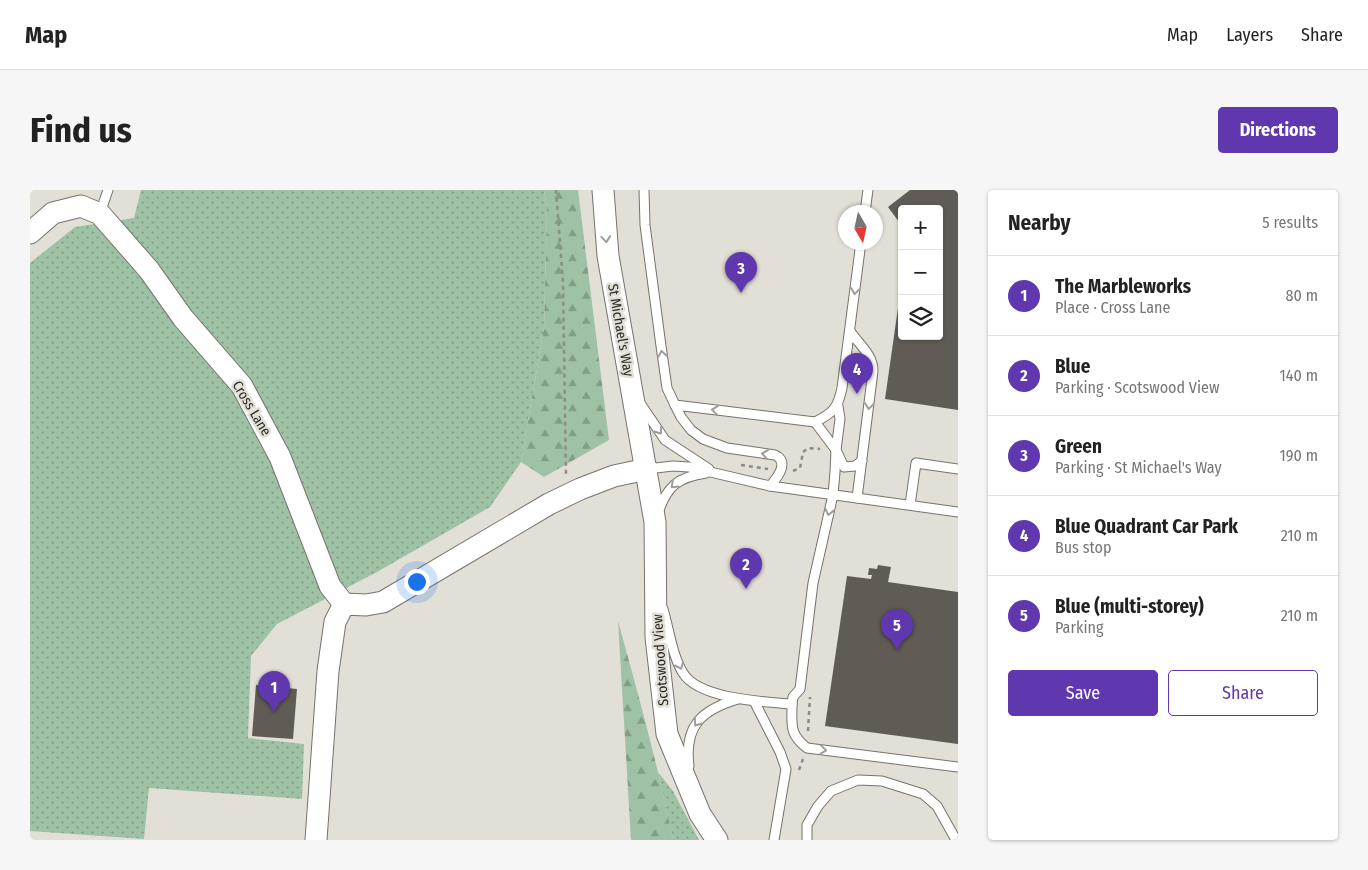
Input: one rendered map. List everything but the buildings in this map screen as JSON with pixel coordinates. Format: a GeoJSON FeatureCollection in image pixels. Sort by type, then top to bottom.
{"type":"FeatureCollection","features":[{"type":"Feature","properties":{"kind":"street","name":"St Michael's Way"},"geometry":{"type":"LineString","coordinates":[[603,190],[608,256],[646,469]]}},
{"type":"Feature","properties":{"kind":"street"},"geometry":{"type":"LineString","coordinates":[[30,233],[53,213],[82,206],[100,214]]}},
{"type":"Feature","properties":{"kind":"street","name":"Cross Lane"},"geometry":{"type":"LineString","coordinates":[[100,214],[149,270],[183,318],[242,386],[280,457],[330,586],[344,604]]}},
{"type":"Feature","properties":{"kind":"street"},"geometry":{"type":"LineString","coordinates":[[316,840],[328,671],[335,622],[344,604],[366,605],[383,602],[492,537],[570,494],[614,476],[646,469]]}},
{"type":"Feature","properties":{"kind":"street","name":"Scotswood View"},"geometry":{"type":"LineString","coordinates":[[646,469],[655,522],[656,637],[666,734],[700,814],[718,840]]}},
{"type":"Feature","properties":{"kind":"lane"},"geometry":{"type":"LineString","coordinates":[[100,214],[108,190]]}},
{"type":"Feature","properties":{"kind":"lane"},"geometry":{"type":"LineString","coordinates":[[644,190],[645,225],[667,388],[681,417],[691,430],[703,439],[727,448],[775,455],[780,458],[782,462],[781,471],[770,486]]}},
{"type":"Feature","properties":{"kind":"lane"},"geometry":{"type":"LineString","coordinates":[[866,205],[868,190]]}},
{"type":"Feature","properties":{"kind":"lane"},"geometry":{"type":"LineString","coordinates":[[860,250],[838,406],[840,419],[833,495],[814,583],[800,689],[793,698],[792,726],[797,740],[807,748],[958,767]]}},
{"type":"Feature","properties":{"kind":"lane"},"geometry":{"type":"LineString","coordinates":[[850,331],[858,344],[869,354],[873,362],[857,498]]}},
{"type":"Feature","properties":{"kind":"lane"},"geometry":{"type":"LineString","coordinates":[[632,390],[665,440],[713,472]]}},
{"type":"Feature","properties":{"kind":"lane"},"geometry":{"type":"LineString","coordinates":[[675,404],[816,422],[829,415],[838,406]]}},
{"type":"Feature","properties":{"kind":"lane"},"geometry":{"type":"LineString","coordinates":[[816,422],[836,450],[844,467],[855,466],[862,461]]}},
{"type":"Feature","properties":{"kind":"lane"},"geometry":{"type":"LineString","coordinates":[[910,505],[916,463],[958,470]]}},
{"type":"Feature","properties":{"kind":"lane"},"geometry":{"type":"LineString","coordinates":[[646,469],[673,466],[689,467],[770,486],[958,512]]}},
{"type":"Feature","properties":{"kind":"lane"},"geometry":{"type":"LineString","coordinates":[[655,522],[669,490],[678,480],[690,475],[713,472]]}},
{"type":"Feature","properties":{"kind":"lane"},"geometry":{"type":"LineString","coordinates":[[656,586],[675,656],[683,674],[698,686],[738,699],[792,704]]}},
{"type":"Feature","properties":{"kind":"lane"},"geometry":{"type":"LineString","coordinates":[[694,799],[687,751],[690,734],[698,719],[710,710],[738,699]]}},
{"type":"Feature","properties":{"kind":"lane"},"geometry":{"type":"LineString","coordinates":[[754,701],[780,752],[786,769],[774,840]]}},
{"type":"Feature","properties":{"kind":"lane"},"geometry":{"type":"LineString","coordinates":[[807,840],[807,824],[830,791],[858,780],[882,781],[923,794],[937,806],[956,840]]}},
{"type":"Feature","properties":{"kind":"path"},"geometry":{"type":"LineString","coordinates":[[556,190],[563,283],[566,480],[570,494]]}},
{"type":"Feature","properties":{"kind":"green space"},"geometry":{"type":"Polygon","coordinates":[[[141,190],[544,190],[547,209],[544,327],[521,462],[490,507],[377,572],[277,624],[251,656],[248,738],[304,744],[302,799],[149,788],[144,839],[30,831],[30,263],[75,227],[134,218],[141,190]]]}},
{"type":"Feature","properties":{"kind":"green space"},"geometry":{"type":"Polygon","coordinates":[[[544,190],[578,190],[609,440],[544,477],[521,462],[544,327],[547,209],[544,190]]]}},
{"type":"Feature","properties":{"kind":"green space"},"geometry":{"type":"Polygon","coordinates":[[[618,621],[654,757],[673,840],[631,840],[618,621]]]}},
{"type":"Feature","properties":{"kind":"green space"},"geometry":{"type":"Polygon","coordinates":[[[658,772],[673,791],[699,840],[673,840],[658,772]]]}},
{"type":"Feature","properties":{"kind":"place","name":"Green"},"geometry":{"type":"Point","coordinates":[741,293]}},
{"type":"Feature","properties":{"kind":"place","name":"Blue Quadrant Car Park"},"geometry":{"type":"Point","coordinates":[857,394]}},
{"type":"Feature","properties":{"kind":"place","name":"Blue"},"geometry":{"type":"Point","coordinates":[746,589]}},
{"type":"Feature","properties":{"kind":"place","name":"Blue (multi-storey)"},"geometry":{"type":"Point","coordinates":[897,650]}},
{"type":"Feature","properties":{"kind":"place","name":"The Marbleworks"},"geometry":{"type":"Point","coordinates":[274,712]}}]}
